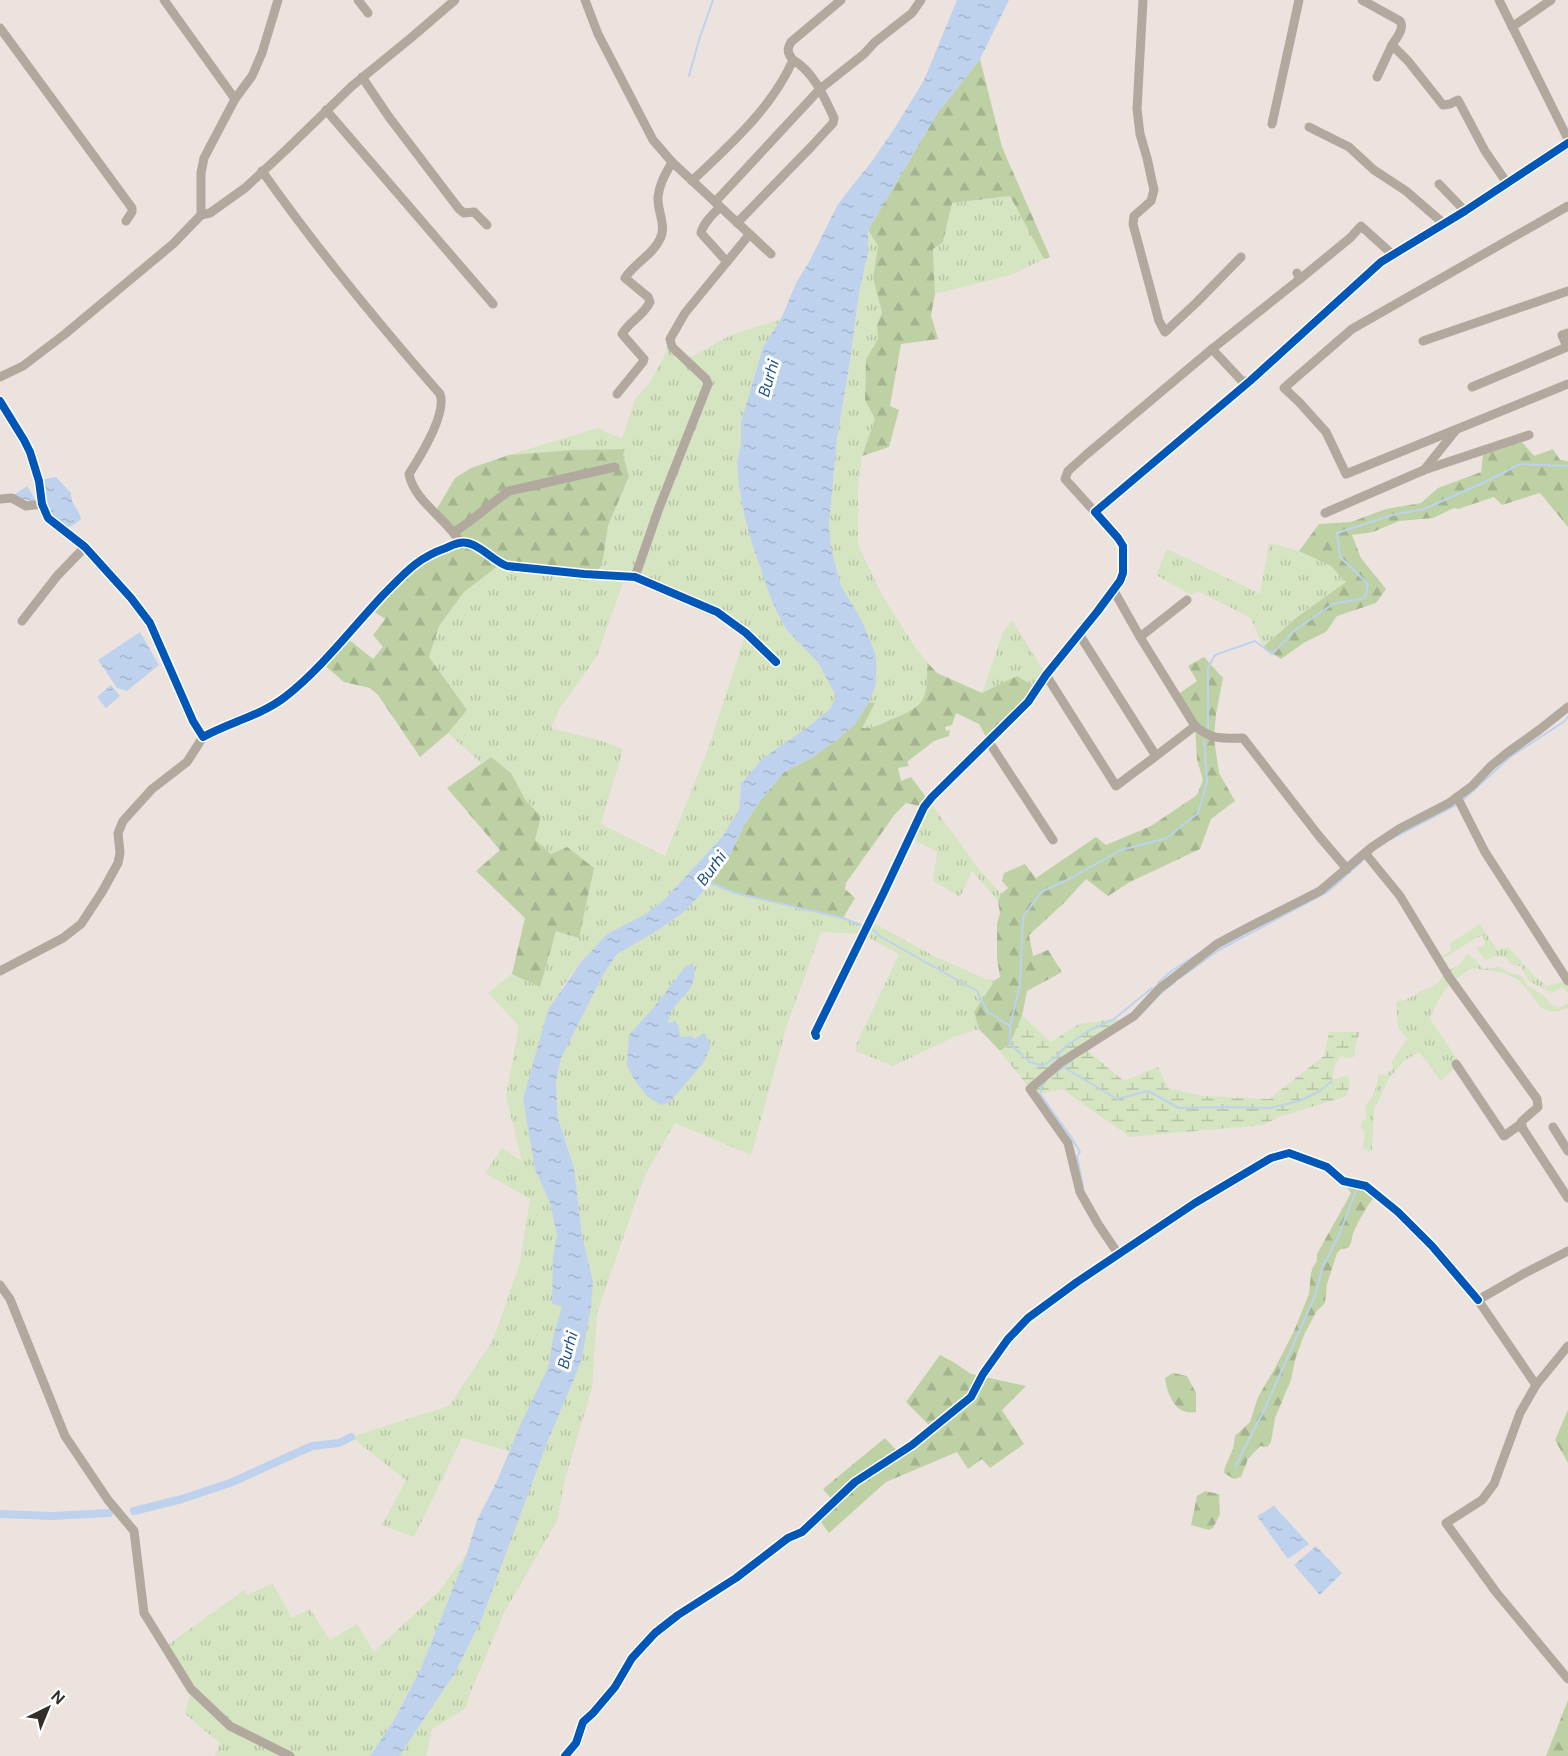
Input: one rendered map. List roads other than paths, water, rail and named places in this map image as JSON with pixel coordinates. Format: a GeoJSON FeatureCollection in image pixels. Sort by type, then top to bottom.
{"type":"FeatureCollection","features":[{"type":"Feature","properties":{"kind":"street"},"geometry":{"type":"LineString","coordinates":[[164,0],[235,99]]}},
{"type":"Feature","properties":{"kind":"street"},"geometry":{"type":"LineString","coordinates":[[201,215],[201,173],[204,158],[235,99],[252,76],[262,53],[278,0]]}},
{"type":"Feature","properties":{"kind":"street"},"geometry":{"type":"LineString","coordinates":[[358,0],[368,13]]}},
{"type":"Feature","properties":{"kind":"street"},"geometry":{"type":"LineString","coordinates":[[585,0],[598,34],[653,140],[672,162],[771,254]]}},
{"type":"Feature","properties":{"kind":"street"},"geometry":{"type":"LineString","coordinates":[[737,224],[812,147],[832,123],[834,118],[820,89],[804,69],[793,60],[788,49],[791,42],[842,0]]}},
{"type":"Feature","properties":{"kind":"street"},"geometry":{"type":"LineString","coordinates":[[727,262],[701,233],[701,229],[717,205],[820,89],[912,13],[921,0]]}},
{"type":"Feature","properties":{"kind":"street"},"geometry":{"type":"LineString","coordinates":[[1143,0],[1137,109],[1140,134],[1148,158],[1154,190],[1151,201],[1134,216],[1133,224],[1159,321],[1165,332],[1241,257]]}},
{"type":"Feature","properties":{"kind":"street"},"geometry":{"type":"LineString","coordinates":[[1272,124],[1299,0]]}},
{"type":"Feature","properties":{"kind":"street"},"geometry":{"type":"LineString","coordinates":[[1362,0],[1400,21],[1402,25],[1377,77]]}},
{"type":"Feature","properties":{"kind":"street"},"geometry":{"type":"LineString","coordinates":[[1499,0],[1568,139]]}},
{"type":"Feature","properties":{"kind":"street"},"geometry":{"type":"LineString","coordinates":[[1512,27],[1551,0]]}},
{"type":"Feature","properties":{"kind":"street"},"geometry":{"type":"LineString","coordinates":[[0,377],[23,366],[65,334],[173,244],[201,215],[210,213],[245,188],[326,110],[449,2]]}},
{"type":"Feature","properties":{"kind":"street"},"geometry":{"type":"LineString","coordinates":[[0,28],[132,208],[126,221]]}},
{"type":"Feature","properties":{"kind":"street"},"geometry":{"type":"LineString","coordinates":[[1392,45],[1408,61],[1443,105],[1458,100],[1485,151],[1507,183]]}},
{"type":"Feature","properties":{"kind":"street"},"geometry":{"type":"LineString","coordinates":[[692,181],[758,115],[793,60]]}},
{"type":"Feature","properties":{"kind":"street"},"geometry":{"type":"LineString","coordinates":[[363,78],[389,117],[459,209],[464,213],[474,212],[487,225]]}},
{"type":"Feature","properties":{"kind":"street"},"geometry":{"type":"LineString","coordinates":[[326,110],[493,304]]}},
{"type":"Feature","properties":{"kind":"street"},"geometry":{"type":"LineString","coordinates":[[1309,127],[1348,147],[1374,170],[1406,191],[1443,223]]}},
{"type":"Feature","properties":{"kind":"street"},"geometry":{"type":"LineString","coordinates":[[1095,512],[1250,381],[1381,262],[1465,211],[1568,143]]}},
{"type":"Feature","properties":{"kind":"street"},"geometry":{"type":"LineString","coordinates":[[617,394],[644,359],[621,334],[650,302],[648,297],[625,278],[661,238],[663,225],[658,196],[663,178],[672,162]]}},
{"type":"Feature","properties":{"kind":"street"},"geometry":{"type":"LineString","coordinates":[[262,171],[395,343],[440,394],[442,405],[425,449],[409,474],[410,482],[417,494],[454,532],[460,542]]}},
{"type":"Feature","properties":{"kind":"street"},"geometry":{"type":"LineString","coordinates":[[1438,184],[1465,211]]}},
{"type":"Feature","properties":{"kind":"street"},"geometry":{"type":"LineString","coordinates":[[1568,206],[1352,329],[1284,388],[1326,432],[1346,474],[1568,384]]}},
{"type":"Feature","properties":{"kind":"street"},"geometry":{"type":"LineString","coordinates":[[816,1036],[815,1033],[924,807],[1028,702],[1046,675],[1114,591],[1123,573],[1123,546],[1065,479],[1068,471],[1298,276],[1350,238],[1361,226],[1392,254]]}},
{"type":"Feature","properties":{"kind":"street"},"geometry":{"type":"LineString","coordinates":[[635,577],[659,508],[708,384],[706,379],[672,347],[670,339],[685,313],[749,235]]}},
{"type":"Feature","properties":{"kind":"street"},"geometry":{"type":"LineString","coordinates":[[1423,341],[1568,291]]}},
{"type":"Feature","properties":{"kind":"street"},"geometry":{"type":"LineString","coordinates":[[1472,387],[1567,347],[1562,335],[1568,333]]}},
{"type":"Feature","properties":{"kind":"street"},"geometry":{"type":"LineString","coordinates":[[1212,349],[1242,381],[1250,381]]}},
{"type":"Feature","properties":{"kind":"street"},"geometry":{"type":"LineString","coordinates":[[0,401],[30,452],[39,481],[42,504],[51,521],[85,547],[126,591],[150,623],[193,721],[203,737]]}},
{"type":"Feature","properties":{"kind":"street"},"geometry":{"type":"LineString","coordinates":[[1424,470],[1457,428]]}},
{"type":"Feature","properties":{"kind":"street"},"geometry":{"type":"LineString","coordinates":[[1325,513],[1424,470],[1529,435]]}},
{"type":"Feature","properties":{"kind":"street"},"geometry":{"type":"LineString","coordinates":[[454,532],[468,524],[509,491],[615,467]]}},
{"type":"Feature","properties":{"kind":"street"},"geometry":{"type":"LineString","coordinates":[[0,499],[12,498],[26,506],[42,504]]}},
{"type":"Feature","properties":{"kind":"street"},"geometry":{"type":"LineString","coordinates":[[0,971],[63,938],[81,924],[118,863],[120,853],[118,833],[123,821],[152,789],[187,762],[203,737],[268,708],[285,696],[308,676],[417,561],[460,542],[471,544],[499,564],[507,566],[635,577],[717,612],[746,633],[776,662]]}},
{"type":"Feature","properties":{"kind":"street"},"geometry":{"type":"LineString","coordinates":[[22,621],[57,576],[85,547]]}},
{"type":"Feature","properties":{"kind":"street"},"geometry":{"type":"LineString","coordinates":[[1114,591],[1195,726],[1214,738],[1243,738],[1319,837],[1347,869]]}},
{"type":"Feature","properties":{"kind":"street"},"geometry":{"type":"LineString","coordinates":[[1140,637],[1187,600]]}},
{"type":"Feature","properties":{"kind":"street"},"geometry":{"type":"LineString","coordinates":[[1079,634],[1156,756]]}},
{"type":"Feature","properties":{"kind":"street"},"geometry":{"type":"LineString","coordinates":[[1046,675],[1116,786],[1195,726]]}},
{"type":"Feature","properties":{"kind":"street"},"geometry":{"type":"LineString","coordinates":[[1119,1255],[1080,1192],[1068,1143],[1030,1089],[1060,1063],[1134,1016],[1159,989],[1216,944],[1320,891],[1365,853],[1399,829],[1449,803],[1472,786],[1491,766],[1568,707]]}},
{"type":"Feature","properties":{"kind":"street"},"geometry":{"type":"LineString","coordinates":[[989,742],[1053,840]]}},
{"type":"Feature","properties":{"kind":"street"},"geometry":{"type":"LineString","coordinates":[[1457,797],[1485,852],[1568,981]]}},
{"type":"Feature","properties":{"kind":"street"},"geometry":{"type":"LineString","coordinates":[[1365,853],[1400,896],[1449,977],[1538,1099],[1538,1107],[1521,1122],[1568,1198]]}},
{"type":"Feature","properties":{"kind":"street"},"geometry":{"type":"LineString","coordinates":[[1456,1064],[1504,1136],[1518,1126],[1523,1128]]}},
{"type":"Feature","properties":{"kind":"street"},"geometry":{"type":"LineString","coordinates":[[1553,1127],[1568,1151]]}},
{"type":"Feature","properties":{"kind":"street"},"geometry":{"type":"LineString","coordinates":[[565,1756],[576,1743],[583,1722],[615,1687],[632,1658],[655,1633],[678,1615],[736,1578],[788,1538],[802,1532],[855,1482],[912,1445],[971,1397],[983,1374],[1008,1339],[1028,1318],[1204,1198],[1271,1158],[1289,1153],[1327,1167],[1343,1181],[1366,1186],[1377,1194],[1415,1229],[1478,1300],[1536,1385]]}},
{"type":"Feature","properties":{"kind":"street"},"geometry":{"type":"LineString","coordinates":[[1478,1300],[1568,1251]]}},
{"type":"Feature","properties":{"kind":"street"},"geometry":{"type":"LineString","coordinates":[[0,1285],[10,1299],[66,1436],[108,1500],[134,1531],[144,1613],[191,1689],[230,1726],[290,1756]]}},
{"type":"Feature","properties":{"kind":"street"},"geometry":{"type":"LineString","coordinates":[[1568,1346],[1536,1385],[1520,1413],[1494,1484],[1482,1500],[1446,1523],[1501,1598],[1568,1679]]}},
{"type":"Feature","properties":{"kind":"water","name":"Burhi"},"geometry":{"type":"Polygon","coordinates":[[[957,0],[1009,0],[980,59],[937,114],[868,230],[868,253],[859,293],[837,439],[829,525],[831,548],[841,586],[861,619],[876,656],[876,685],[869,702],[855,724],[811,758],[784,772],[759,802],[744,825],[732,851],[710,884],[684,912],[617,954],[603,975],[561,1058],[556,1082],[558,1118],[574,1168],[582,1235],[593,1282],[581,1362],[547,1443],[481,1621],[455,1673],[399,1756],[370,1756],[394,1720],[421,1668],[467,1553],[477,1520],[548,1368],[554,1333],[562,1307],[552,1303],[553,1256],[557,1235],[550,1203],[535,1169],[523,1099],[548,1010],[581,962],[607,934],[644,915],[664,900],[722,837],[739,810],[741,784],[763,758],[830,709],[836,696],[819,664],[786,629],[773,604],[753,547],[739,487],[737,462],[741,444],[741,422],[763,347],[781,319],[796,283],[838,204],[872,161],[924,80],[957,0]]]}},
{"type":"Feature","properties":{"kind":"water"},"geometry":{"type":"Polygon","coordinates":[[[56,477],[71,493],[72,501],[81,519],[64,529],[53,522],[40,486],[45,479],[56,477]]]}},
{"type":"Feature","properties":{"kind":"water"},"geometry":{"type":"Polygon","coordinates":[[[27,486],[35,499],[32,501],[14,495],[27,486]]]}},
{"type":"Feature","properties":{"kind":"water"},"geometry":{"type":"Polygon","coordinates":[[[140,632],[159,665],[127,691],[117,688],[98,660],[140,632]]]}},
{"type":"Feature","properties":{"kind":"water"},"geometry":{"type":"Polygon","coordinates":[[[111,685],[120,696],[106,708],[97,697],[111,685]]]}},
{"type":"Feature","properties":{"kind":"water"},"geometry":{"type":"Polygon","coordinates":[[[693,963],[693,982],[670,1014],[668,1022],[675,1020],[680,1037],[692,1036],[694,1039],[704,1033],[711,1045],[704,1062],[670,1102],[661,1105],[648,1097],[627,1066],[629,1035],[685,967],[693,963]]]}},
{"type":"Feature","properties":{"kind":"water"},"geometry":{"type":"Polygon","coordinates":[[[1274,1506],[1309,1544],[1288,1559],[1257,1516],[1274,1506]]]}},
{"type":"Feature","properties":{"kind":"water"},"geometry":{"type":"Polygon","coordinates":[[[1316,1546],[1342,1573],[1320,1595],[1294,1565],[1316,1546]]]}},
{"type":"Feature","properties":{"kind":"waterway"},"geometry":{"type":"LineString","coordinates":[[689,76],[713,0]]}},
{"type":"Feature","properties":{"kind":"waterway"},"geometry":{"type":"LineString","coordinates":[[1208,729],[1208,668],[1215,655],[1255,641],[1272,654],[1295,630],[1333,604],[1365,598],[1368,584],[1340,557],[1337,533],[1392,515],[1424,509],[1520,464],[1568,466]]}},
{"type":"Feature","properties":{"kind":"waterway"},"geometry":{"type":"LineString","coordinates":[[1462,801],[1510,757],[1568,717]]}},
{"type":"Feature","properties":{"kind":"waterway"},"geometry":{"type":"LineString","coordinates":[[872,929],[881,937],[977,991],[988,1012],[1010,1026],[1020,984],[1023,917],[1041,892],[1121,850],[1167,838],[1198,813],[1207,782],[1204,740]]}},
{"type":"Feature","properties":{"kind":"waterway"},"geometry":{"type":"LineString","coordinates":[[1391,839],[1458,804]]}},
{"type":"Feature","properties":{"kind":"waterway"},"geometry":{"type":"LineString","coordinates":[[1180,978],[1219,950],[1329,891],[1361,862]]}},
{"type":"Feature","properties":{"kind":"waterway","name":"Burhi"},"geometry":{"type":"LineString","coordinates":[[709,882],[735,893],[843,918],[861,925]]}},
{"type":"Feature","properties":{"kind":"waterway"},"geometry":{"type":"LineString","coordinates":[[1158,983],[1170,972],[1198,954]]}},
{"type":"Feature","properties":{"kind":"waterway"},"geometry":{"type":"LineString","coordinates":[[1140,1015],[1175,982]]}},
{"type":"Feature","properties":{"kind":"waterway"},"geometry":{"type":"LineString","coordinates":[[1010,1026],[1010,1044],[1030,1062],[1043,1066],[1066,1046],[1090,1030],[1114,1019],[1152,988]]}},
{"type":"Feature","properties":{"kind":"waterway"},"geometry":{"type":"LineString","coordinates":[[1054,1074],[1073,1060]]}},
{"type":"Feature","properties":{"kind":"waterway"},"geometry":{"type":"LineString","coordinates":[[1065,1068],[1117,1099],[1148,1091],[1179,1108],[1270,1108],[1299,1101],[1320,1091],[1332,1081]]}},
{"type":"Feature","properties":{"kind":"waterway"},"geometry":{"type":"LineString","coordinates":[[1045,1082],[1040,1094],[1080,1152],[1077,1156],[1083,1186]]}},
{"type":"Feature","properties":{"kind":"waterway"},"geometry":{"type":"LineString","coordinates":[[1235,1467],[1265,1408],[1315,1296],[1323,1266],[1338,1237],[1356,1191]]}},
{"type":"Feature","properties":{"kind":"waterway"},"geometry":{"type":"LineString","coordinates":[[134,1511],[182,1499],[230,1483],[312,1446],[339,1443],[351,1437]]}},
{"type":"Feature","properties":{"kind":"waterway"},"geometry":{"type":"LineString","coordinates":[[0,1514],[52,1516],[109,1513]]}}]}
